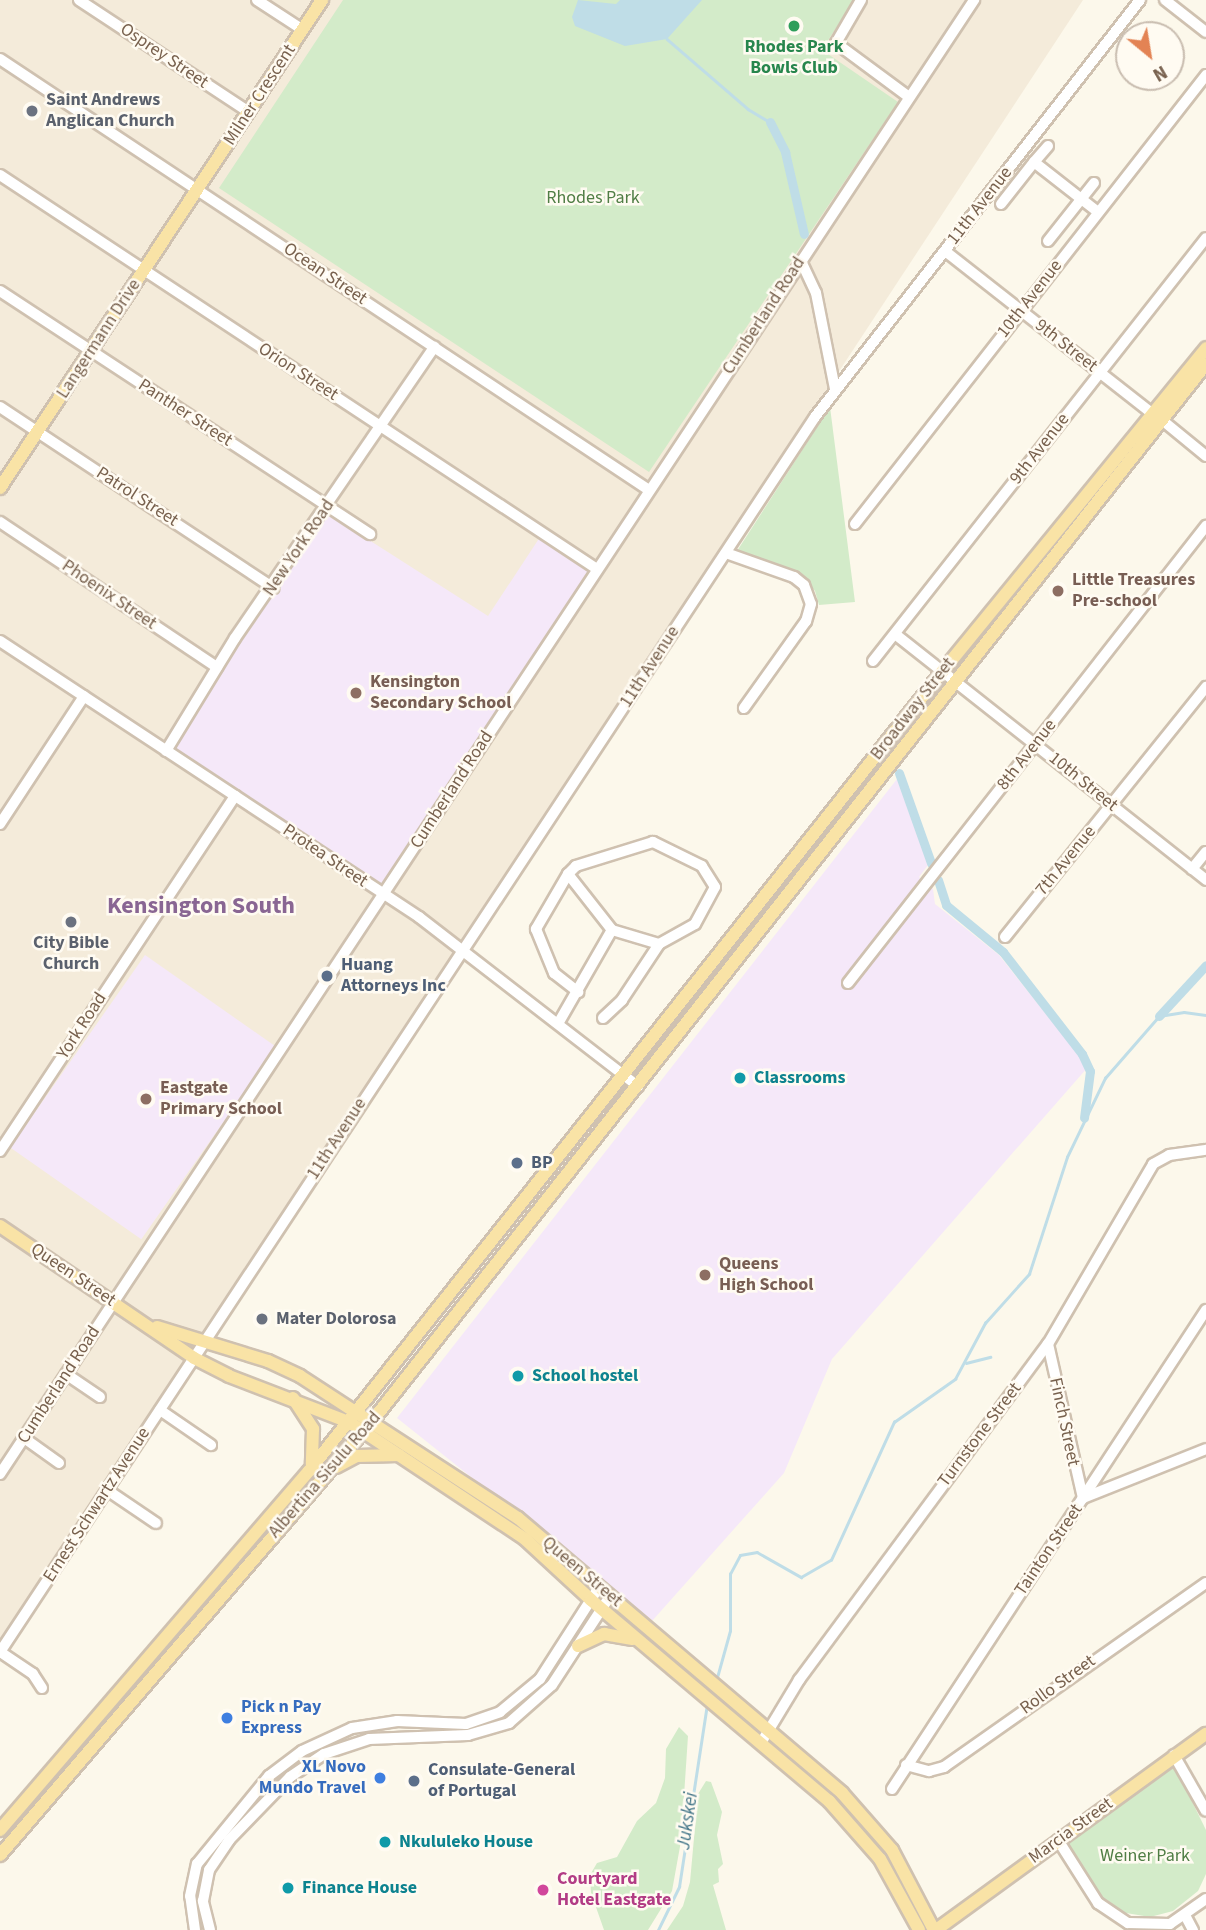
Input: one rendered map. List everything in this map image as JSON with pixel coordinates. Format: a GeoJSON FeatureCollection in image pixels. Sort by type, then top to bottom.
{"type":"FeatureCollection","features":[{"type":"Feature","properties":{"kind":"main road","name":"Milner Crescent"},"geometry":{"type":"LineString","coordinates":[[198,189],[322,0]]}},
{"type":"Feature","properties":{"kind":"main road","name":"Langermann Drive"},"geometry":{"type":"LineString","coordinates":[[0,488],[198,189]]}},
{"type":"Feature","properties":{"kind":"main road","name":"Broadway Street"},"geometry":{"type":"LineString","coordinates":[[638,1086],[1158,418],[1206,348]]}},
{"type":"Feature","properties":{"kind":"main road","name":"Broadway Street"},"geometry":{"type":"LineString","coordinates":[[625,1075],[942,672],[1206,364]]}},
{"type":"Feature","properties":{"kind":"main road","name":"Albertina Sisulu Road"},"geometry":{"type":"LineString","coordinates":[[0,1830],[309,1471],[625,1075]]}},
{"type":"Feature","properties":{"kind":"main road","name":"Albertina Sisulu Road"},"geometry":{"type":"LineString","coordinates":[[0,1856],[364,1431],[638,1086]]}},
{"type":"Feature","properties":{"kind":"main road","name":"Queen Street"},"geometry":{"type":"LineString","coordinates":[[0,1226],[194,1358],[229,1376],[293,1398],[349,1422],[525,1539],[601,1610],[829,1801],[871,1847],[919,1930]]}},
{"type":"Feature","properties":{"kind":"main road","name":"Queen Street"},"geometry":{"type":"LineString","coordinates":[[146,1324],[281,1366],[359,1410],[506,1508],[767,1728],[869,1821],[903,1868],[935,1930]]}},
{"type":"Feature","properties":{"kind":"main road"},"geometry":{"type":"LineString","coordinates":[[293,1398],[315,1436],[309,1471]]}},
{"type":"Feature","properties":{"kind":"main road"},"geometry":{"type":"LineString","coordinates":[[325,1474],[357,1457],[399,1455]]}},
{"type":"Feature","properties":{"kind":"main road"},"geometry":{"type":"LineString","coordinates":[[578,1646],[604,1634],[640,1642]]}},
{"type":"Feature","properties":{"kind":"main road","name":"Marcia Street"},"geometry":{"type":"LineString","coordinates":[[935,1930],[1206,1734]]}},
{"type":"Feature","properties":{"kind":"main road"},"geometry":{"type":"LineString","coordinates":[[911,1915],[912,1930]]}},
{"type":"Feature","properties":{"kind":"street","name":"Osprey Street"},"geometry":{"type":"LineString","coordinates":[[79,0],[249,112]]}},
{"type":"Feature","properties":{"kind":"street"},"geometry":{"type":"LineString","coordinates":[[257,0],[303,30]]}},
{"type":"Feature","properties":{"kind":"street"},"geometry":{"type":"LineString","coordinates":[[861,0],[836,43],[909,97]]}},
{"type":"Feature","properties":{"kind":"street","name":"Cumberland Road"},"geometry":{"type":"LineString","coordinates":[[0,1474],[974,0]]}},
{"type":"Feature","properties":{"kind":"street","name":"11th Avenue"},"geometry":{"type":"LineString","coordinates":[[194,1358],[835,389],[1140,0]]}},
{"type":"Feature","properties":{"kind":"street"},"geometry":{"type":"LineString","coordinates":[[1165,0],[1206,32]]}},
{"type":"Feature","properties":{"kind":"street","name":"Ocean Street"},"geometry":{"type":"LineString","coordinates":[[0,59],[649,490]]}},
{"type":"Feature","properties":{"kind":"street","name":"10th Avenue"},"geometry":{"type":"LineString","coordinates":[[855,524],[1206,75]]}},
{"type":"Feature","properties":{"kind":"street"},"geometry":{"type":"LineString","coordinates":[[1001,204],[1048,146]]}},
{"type":"Feature","properties":{"kind":"street"},"geometry":{"type":"LineString","coordinates":[[1034,162],[1098,212]]}},
{"type":"Feature","properties":{"kind":"street","name":"Orion Street"},"geometry":{"type":"LineString","coordinates":[[0,175],[597,569]]}},
{"type":"Feature","properties":{"kind":"street"},"geometry":{"type":"LineString","coordinates":[[1048,241],[1094,183]]}},
{"type":"Feature","properties":{"kind":"street","name":"9th Avenue"},"geometry":{"type":"LineString","coordinates":[[873,661],[1206,238]]}},
{"type":"Feature","properties":{"kind":"street","name":"9th Street"},"geometry":{"type":"LineString","coordinates":[[945,251],[1206,456]]}},
{"type":"Feature","properties":{"kind":"street"},"geometry":{"type":"LineString","coordinates":[[800,261],[816,293],[835,389]]}},
{"type":"Feature","properties":{"kind":"street","name":"Panther Street"},"geometry":{"type":"LineString","coordinates":[[0,291],[370,534]]}},
{"type":"Feature","properties":{"kind":"street","name":"New York Road"},"geometry":{"type":"LineString","coordinates":[[166,751],[217,667],[434,347]]}},
{"type":"Feature","properties":{"kind":"street","name":"Patrol Street"},"geometry":{"type":"LineString","coordinates":[[0,407],[273,588]]}},
{"type":"Feature","properties":{"kind":"street","name":"Phoenix Street"},"geometry":{"type":"LineString","coordinates":[[0,522],[217,667]]}},
{"type":"Feature","properties":{"kind":"street","name":"8th Avenue"},"geometry":{"type":"LineString","coordinates":[[848,983],[1206,526]]}},
{"type":"Feature","properties":{"kind":"street"},"geometry":{"type":"LineString","coordinates":[[726,553],[793,577],[804,585],[811,604],[806,621],[744,708]]}},
{"type":"Feature","properties":{"kind":"street","name":"10th Street"},"geometry":{"type":"LineString","coordinates":[[895,634],[1206,880]]}},
{"type":"Feature","properties":{"kind":"street","name":"Protea Street"},"geometry":{"type":"LineString","coordinates":[[0,641],[464,950],[638,1086]]}},
{"type":"Feature","properties":{"kind":"street","name":"7th Avenue"},"geometry":{"type":"LineString","coordinates":[[1005,937],[1206,687]]}},
{"type":"Feature","properties":{"kind":"street"},"geometry":{"type":"LineString","coordinates":[[0,824],[84,696]]}},
{"type":"Feature","properties":{"kind":"street","name":"York Road"},"geometry":{"type":"LineString","coordinates":[[0,1152],[234,796]]}},
{"type":"Feature","properties":{"kind":"street"},"geometry":{"type":"LineString","coordinates":[[578,992],[554,973],[537,933],[568,874],[600,856],[653,842],[702,866],[714,882],[712,897],[695,925],[659,944],[622,999],[603,1018]]}},
{"type":"Feature","properties":{"kind":"street"},"geometry":{"type":"LineString","coordinates":[[1192,869],[1206,852]]}},
{"type":"Feature","properties":{"kind":"street"},"geometry":{"type":"LineString","coordinates":[[568,874],[612,930],[659,944]]}},
{"type":"Feature","properties":{"kind":"street"},"geometry":{"type":"LineString","coordinates":[[559,1022],[612,930]]}},
{"type":"Feature","properties":{"kind":"street","name":"Turnstone Street"},"geometry":{"type":"LineString","coordinates":[[761,1743],[767,1728],[1048,1344],[1153,1164],[1169,1154],[1206,1150]]}},
{"type":"Feature","properties":{"kind":"street","name":"Tainton Street"},"geometry":{"type":"LineString","coordinates":[[892,1789],[1206,1310]]}},
{"type":"Feature","properties":{"kind":"street","name":"Finch Street"},"geometry":{"type":"LineString","coordinates":[[1048,1344],[1083,1498]]}},
{"type":"Feature","properties":{"kind":"street","name":"Ernest Schwartz Avenue"},"geometry":{"type":"LineString","coordinates":[[0,1651],[194,1358]]}},
{"type":"Feature","properties":{"kind":"street"},"geometry":{"type":"LineString","coordinates":[[66,1374],[100,1397]]}},
{"type":"Feature","properties":{"kind":"street"},"geometry":{"type":"LineString","coordinates":[[160,1410],[211,1445]]}},
{"type":"Feature","properties":{"kind":"street"},"geometry":{"type":"LineString","coordinates":[[24,1438],[58,1463]]}},
{"type":"Feature","properties":{"kind":"street"},"geometry":{"type":"LineString","coordinates":[[1083,1498],[1206,1449]]}},
{"type":"Feature","properties":{"kind":"street"},"geometry":{"type":"LineString","coordinates":[[107,1490],[156,1523]]}},
{"type":"Feature","properties":{"kind":"street","name":"Rollo Street"},"geometry":{"type":"LineString","coordinates":[[906,1765],[929,1771],[944,1767],[1206,1583]]}},
{"type":"Feature","properties":{"kind":"street"},"geometry":{"type":"LineString","coordinates":[[195,1930],[190,1896],[197,1864],[269,1776],[302,1751],[352,1728],[397,1721],[466,1724],[500,1712],[541,1679],[599,1587]]}},
{"type":"Feature","properties":{"kind":"street"},"geometry":{"type":"LineString","coordinates":[[210,1930],[203,1901],[206,1879],[221,1850],[256,1809],[297,1771],[348,1744],[401,1734],[475,1734],[509,1723],[544,1695],[610,1596]]}},
{"type":"Feature","properties":{"kind":"street"},"geometry":{"type":"LineString","coordinates":[[0,1651],[33,1674],[42,1688]]}},
{"type":"Feature","properties":{"kind":"street"},"geometry":{"type":"LineString","coordinates":[[1174,1755],[1206,1811]]}},
{"type":"Feature","properties":{"kind":"street"},"geometry":{"type":"LineString","coordinates":[[247,1801],[256,1809]]}},
{"type":"Feature","properties":{"kind":"street"},"geometry":{"type":"LineString","coordinates":[[1058,1840],[1093,1896],[1113,1915],[1128,1923],[1153,1926],[1185,1917],[1206,1899]]}},
{"type":"Feature","properties":{"kind":"street"},"geometry":{"type":"LineString","coordinates":[[1185,1917],[1193,1930]]}},
{"type":"Feature","properties":{"kind":"shaded area"},"geometry":{"type":"Polygon","coordinates":[[[0,0],[1083,0],[0,1648],[0,0]]]}},
{"type":"Feature","properties":{"kind":"shaded area","name":"Kensington Secondary School"},"geometry":{"type":"Polygon","coordinates":[[[322,510],[488,616],[542,534],[591,574],[382,896],[162,748],[322,510]]]}},
{"type":"Feature","properties":{"kind":"shaded area","name":"Queens High School"},"geometry":{"type":"Polygon","coordinates":[[[897,779],[928,865],[919,877],[933,889],[935,904],[999,955],[1088,1067],[832,1359],[784,1473],[652,1621],[397,1418],[897,779]]]}},
{"type":"Feature","properties":{"kind":"shaded area","name":"Eastgate Primary School"},"geometry":{"type":"Polygon","coordinates":[[[145,955],[276,1047],[141,1239],[10,1148],[145,955]]]}},
{"type":"Feature","properties":{"kind":"green space","name":"Rhodes Park"},"geometry":{"type":"Polygon","coordinates":[[[343,0],[854,0],[822,50],[898,102],[649,472],[219,188],[343,0]]]}},
{"type":"Feature","properties":{"kind":"green space"},"geometry":{"type":"Polygon","coordinates":[[[830,407],[855,602],[819,605],[815,591],[801,575],[737,551],[830,407]]]}},
{"type":"Feature","properties":{"kind":"green space"},"geometry":{"type":"Polygon","coordinates":[[[679,1727],[688,1736],[681,1841],[672,1891],[648,1930],[604,1930],[591,1893],[590,1875],[597,1863],[617,1857],[637,1821],[656,1803],[665,1778],[666,1749],[679,1727]]]}},
{"type":"Feature","properties":{"kind":"green space","name":"Weiner Park"},"geometry":{"type":"Polygon","coordinates":[[[1173,1763],[1206,1830],[1206,1874],[1198,1891],[1173,1911],[1150,1917],[1126,1913],[1104,1900],[1063,1841],[1173,1763]]]}},
{"type":"Feature","properties":{"kind":"green space"},"geometry":{"type":"Polygon","coordinates":[[[706,1781],[711,1782],[722,1812],[717,1835],[723,1864],[718,1869],[719,1882],[713,1885],[726,1930],[667,1930],[683,1906],[690,1882],[698,1794],[706,1781]]]}},
{"type":"Feature","properties":{"kind":"water"},"geometry":{"type":"Polygon","coordinates":[[[578,0],[616,4],[620,0],[702,0],[667,39],[625,46],[575,26],[572,17],[578,0]]]}},
{"type":"Feature","properties":{"kind":"waterway"},"geometry":{"type":"LineString","coordinates":[[667,39],[748,109],[770,122]]}},
{"type":"Feature","properties":{"kind":"waterway"},"geometry":{"type":"LineString","coordinates":[[770,122],[785,152],[804,234]]}},
{"type":"Feature","properties":{"kind":"waterway"},"geometry":{"type":"LineString","coordinates":[[899,773],[931,863]]}},
{"type":"Feature","properties":{"kind":"waterway"},"geometry":{"type":"LineString","coordinates":[[938,880],[946,905],[1003,952],[1082,1054],[1090,1071],[1084,1118]]}},
{"type":"Feature","properties":{"kind":"waterway"},"geometry":{"type":"LineString","coordinates":[[1159,1016],[1206,965]]}},
{"type":"Feature","properties":{"kind":"waterway"},"geometry":{"type":"LineString","coordinates":[[716,1681],[730,1631],[730,1574],[740,1555],[757,1552],[801,1577],[831,1560],[894,1422],[955,1379],[985,1323],[1029,1274],[1067,1157],[1105,1078],[1159,1016],[1184,1012],[1206,1015]]}},
{"type":"Feature","properties":{"kind":"waterway"},"geometry":{"type":"LineString","coordinates":[[966,1363],[990,1357]]}},
{"type":"Feature","properties":{"kind":"waterway","name":"Jukskei"},"geometry":{"type":"LineString","coordinates":[[658,1930],[679,1887],[707,1703]]}},
{"type":"Feature","properties":{"kind":"place","name":"Rhodes Park Bowls Club"},"geometry":{"type":"Point","coordinates":[794,26]}},
{"type":"Feature","properties":{"kind":"place","name":"Saint Andrews Anglican Church"},"geometry":{"type":"Point","coordinates":[32,111]}},
{"type":"Feature","properties":{"kind":"place","name":"Little Treasures Pre-school"},"geometry":{"type":"Point","coordinates":[1058,591]}},
{"type":"Feature","properties":{"kind":"place","name":"Kensington Secondary School"},"geometry":{"type":"Point","coordinates":[356,693]}},
{"type":"Feature","properties":{"kind":"place","name":"City Bible Church"},"geometry":{"type":"Point","coordinates":[71,922]}},
{"type":"Feature","properties":{"kind":"place","name":"Huang Attorneys Inc"},"geometry":{"type":"Point","coordinates":[327,976]}},
{"type":"Feature","properties":{"kind":"place","name":"Classrooms"},"geometry":{"type":"Point","coordinates":[740,1078]}},
{"type":"Feature","properties":{"kind":"place","name":"Eastgate Primary School"},"geometry":{"type":"Point","coordinates":[146,1099]}},
{"type":"Feature","properties":{"kind":"place","name":"BP"},"geometry":{"type":"Point","coordinates":[517,1163]}},
{"type":"Feature","properties":{"kind":"place","name":"Queens High School"},"geometry":{"type":"Point","coordinates":[705,1275]}},
{"type":"Feature","properties":{"kind":"place","name":"Mater Dolorosa"},"geometry":{"type":"Point","coordinates":[262,1319]}},
{"type":"Feature","properties":{"kind":"place","name":"School hostel"},"geometry":{"type":"Point","coordinates":[518,1376]}},
{"type":"Feature","properties":{"kind":"place","name":"Pick n Pay Express"},"geometry":{"type":"Point","coordinates":[227,1718]}},
{"type":"Feature","properties":{"kind":"place","name":"XL Novo Mundo Travel"},"geometry":{"type":"Point","coordinates":[380,1778]}},
{"type":"Feature","properties":{"kind":"place","name":"Consulate-General of Portugal"},"geometry":{"type":"Point","coordinates":[414,1781]}},
{"type":"Feature","properties":{"kind":"place","name":"Nkululeko House"},"geometry":{"type":"Point","coordinates":[385,1842]}},
{"type":"Feature","properties":{"kind":"place","name":"Finance House"},"geometry":{"type":"Point","coordinates":[288,1888]}},
{"type":"Feature","properties":{"kind":"place","name":"Courtyard Hotel Eastgate"},"geometry":{"type":"Point","coordinates":[543,1890]}},
{"type":"Feature","properties":{"kind":"district","name":"Kensington South"},"geometry":{"type":"Point","coordinates":[201,906]}}]}
